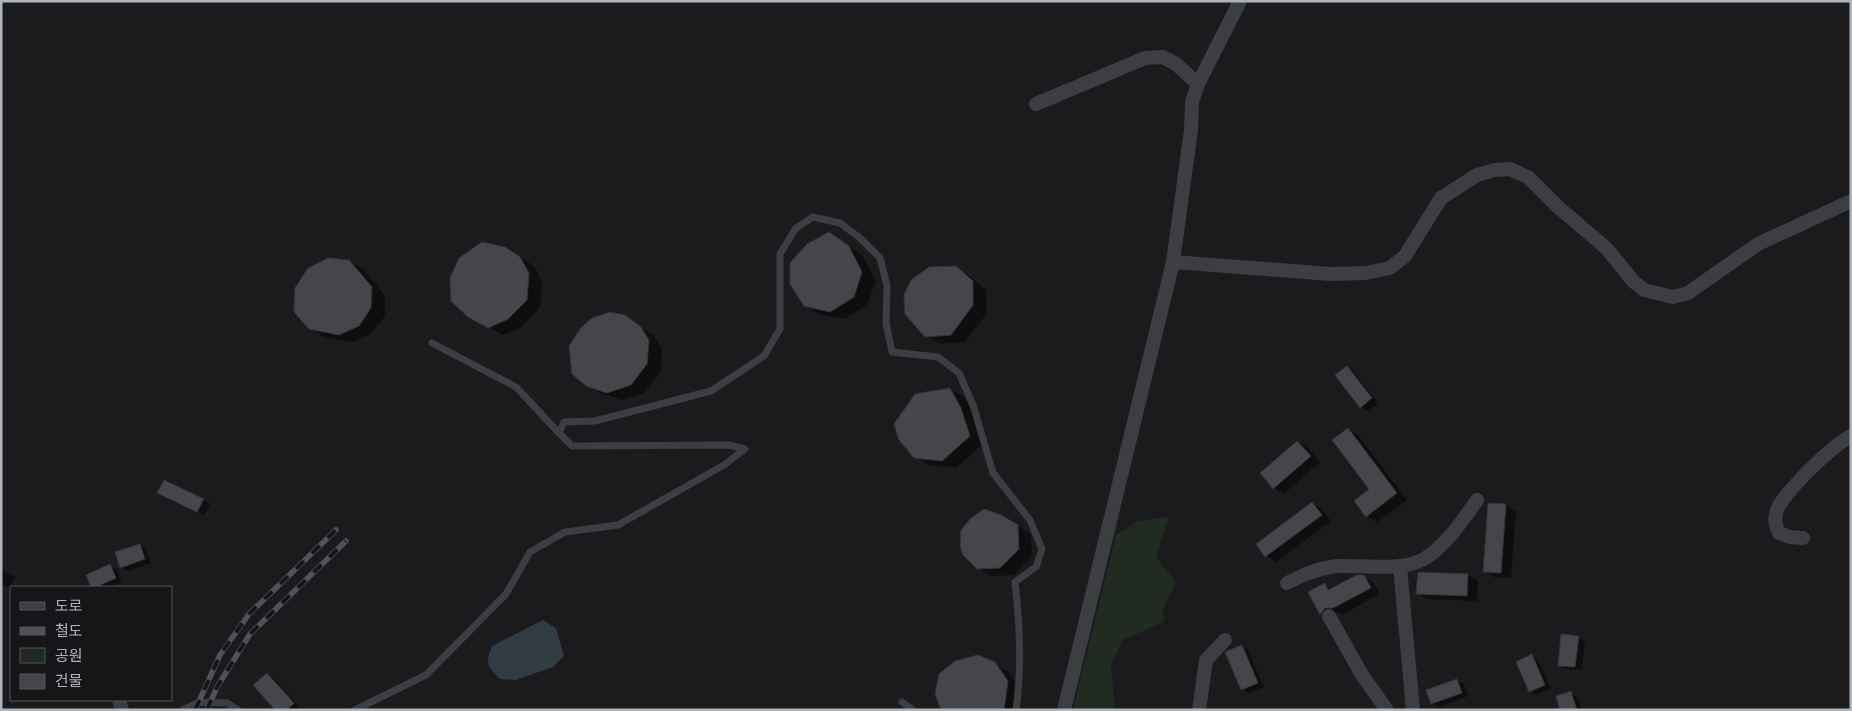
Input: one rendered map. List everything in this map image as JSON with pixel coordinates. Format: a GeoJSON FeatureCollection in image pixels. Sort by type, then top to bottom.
{"type":"FeatureCollection","features":[{"type":"Feature","properties":{"kind":"street"},"geometry":{"type":"LineString","coordinates":[[1064,710],[1173,262],[1191,130],[1192,102],[1198,84],[1240,1]]}},
{"type":"Feature","properties":{"kind":"street"},"geometry":{"type":"LineString","coordinates":[[1036,104],[1145,58],[1163,57],[1176,64],[1198,84]]}},
{"type":"Feature","properties":{"kind":"street"},"geometry":{"type":"LineString","coordinates":[[1173,262],[1331,274],[1366,273],[1390,268],[1405,256],[1441,198],[1477,175],[1494,170],[1510,169],[1528,178],[1558,207],[1598,240],[1632,281],[1644,290],[1673,297],[1688,293],[1758,244],[1851,201]]}},
{"type":"Feature","properties":{"kind":"street"},"geometry":{"type":"LineString","coordinates":[[1803,538],[1790,537],[1778,533],[1775,523],[1777,511],[1802,477],[1851,436]]}},
{"type":"Feature","properties":{"kind":"street"},"geometry":{"type":"LineString","coordinates":[[1287,583],[1314,570],[1336,566],[1400,567],[1420,561],[1438,548],[1460,523],[1476,500]]}},
{"type":"Feature","properties":{"kind":"street"},"geometry":{"type":"LineString","coordinates":[[1400,567],[1413,710]]}},
{"type":"Feature","properties":{"kind":"street"},"geometry":{"type":"LineString","coordinates":[[1329,616],[1362,675],[1386,710]]}},
{"type":"Feature","properties":{"kind":"street"},"geometry":{"type":"LineString","coordinates":[[1198,710],[1206,660],[1225,640]]}},
{"type":"Feature","properties":{"kind":"lane"},"geometry":{"type":"LineString","coordinates":[[559,433],[564,422],[595,421],[711,391],[764,356],[780,329],[780,254],[796,228],[813,217],[840,223],[860,238],[880,258],[888,285],[886,323],[892,352],[938,357],[959,373],[973,405],[993,473],[1030,520],[1042,549],[1036,567],[1015,582],[1019,615],[1019,684],[1016,710]]}},
{"type":"Feature","properties":{"kind":"lane"},"geometry":{"type":"LineString","coordinates":[[355,710],[426,675],[506,594],[530,552],[565,532],[618,525],[724,465],[745,449],[729,445],[572,446],[516,387],[432,343]]}},
{"type":"Feature","properties":{"kind":"lane"},"geometry":{"type":"LineString","coordinates":[[183,710],[198,702],[227,703],[238,710]]}},
{"type":"Feature","properties":{"kind":"lane"},"geometry":{"type":"LineString","coordinates":[[902,702],[913,710]]}},
{"type":"Feature","properties":{"kind":"green space"},"geometry":{"type":"Polygon","coordinates":[[[1169,516],[1156,557],[1176,583],[1163,609],[1164,622],[1122,640],[1111,665],[1115,710],[1073,710],[1116,535],[1136,522],[1169,516]]]}},
{"type":"Feature","properties":{"kind":"shaded area"},"geometry":{"type":"Polygon","coordinates":[[[543,620],[556,628],[564,656],[553,667],[516,680],[500,679],[488,664],[488,656],[492,646],[543,620]]]}},
{"type":"Feature","properties":{"kind":"building"},"geometry":{"type":"Polygon","coordinates":[[[829,232],[849,246],[862,272],[854,297],[830,312],[804,306],[790,284],[790,263],[807,244],[829,232]]]}},
{"type":"Feature","properties":{"kind":"building"},"geometry":{"type":"Polygon","coordinates":[[[482,242],[505,247],[520,257],[529,273],[527,300],[508,319],[488,328],[468,317],[451,301],[450,278],[459,258],[482,242]]]}},
{"type":"Feature","properties":{"kind":"building"},"geometry":{"type":"Polygon","coordinates":[[[328,258],[349,260],[372,287],[371,308],[359,326],[339,335],[309,329],[294,312],[295,288],[308,268],[328,258]]]}},
{"type":"Feature","properties":{"kind":"building"},"geometry":{"type":"Polygon","coordinates":[[[956,266],[973,281],[973,305],[951,335],[925,337],[905,314],[904,295],[911,280],[929,267],[956,266]]]}},
{"type":"Feature","properties":{"kind":"building"},"geometry":{"type":"Polygon","coordinates":[[[610,312],[625,315],[641,327],[649,340],[647,364],[631,385],[607,393],[586,386],[572,374],[569,346],[580,329],[592,318],[610,312]]]}},
{"type":"Feature","properties":{"kind":"building"},"geometry":{"type":"Polygon","coordinates":[[[1347,366],[1372,398],[1360,408],[1335,375],[1347,366]]]}},
{"type":"Feature","properties":{"kind":"building"},"geometry":{"type":"Polygon","coordinates":[[[950,388],[961,408],[970,436],[942,461],[914,458],[899,440],[894,424],[915,394],[950,388]]]}},
{"type":"Feature","properties":{"kind":"building"},"geometry":{"type":"Polygon","coordinates":[[[1348,428],[1397,493],[1366,517],[1354,501],[1369,489],[1332,440],[1348,428]]]}},
{"type":"Feature","properties":{"kind":"building"},"geometry":{"type":"Polygon","coordinates":[[[1297,441],[1311,456],[1273,489],[1260,473],[1297,441]]]}},
{"type":"Feature","properties":{"kind":"building"},"geometry":{"type":"Polygon","coordinates":[[[164,480],[204,499],[197,512],[157,493],[164,480]]]}},
{"type":"Feature","properties":{"kind":"building"},"geometry":{"type":"Polygon","coordinates":[[[1312,502],[1322,515],[1265,557],[1256,544],[1312,502]]]}},
{"type":"Feature","properties":{"kind":"building"},"geometry":{"type":"Polygon","coordinates":[[[1488,503],[1506,504],[1501,573],[1483,572],[1488,503]]]}},
{"type":"Feature","properties":{"kind":"building"},"geometry":{"type":"Polygon","coordinates":[[[984,509],[1001,515],[1018,525],[1019,549],[1000,568],[977,569],[963,555],[960,546],[961,530],[971,518],[984,509]]]}},
{"type":"Feature","properties":{"kind":"building"},"geometry":{"type":"Polygon","coordinates":[[[140,544],[145,559],[120,568],[115,552],[140,544]]]}},
{"type":"Feature","properties":{"kind":"building"},"geometry":{"type":"Polygon","coordinates":[[[110,564],[116,578],[98,586],[91,586],[86,575],[110,564]]]}},
{"type":"Feature","properties":{"kind":"building"},"geometry":{"type":"Polygon","coordinates":[[[1418,572],[1468,574],[1467,596],[1416,594],[1418,572]]]}},
{"type":"Feature","properties":{"kind":"building"},"geometry":{"type":"Polygon","coordinates":[[[1357,575],[1364,575],[1371,588],[1333,608],[1325,608],[1320,615],[1308,592],[1325,583],[1328,590],[1357,575]]]}},
{"type":"Feature","properties":{"kind":"building"},"geometry":{"type":"Polygon","coordinates":[[[1561,634],[1579,636],[1575,667],[1558,666],[1561,634]]]}},
{"type":"Feature","properties":{"kind":"building"},"geometry":{"type":"Polygon","coordinates":[[[1242,645],[1258,683],[1241,690],[1225,652],[1242,645]]]}},
{"type":"Feature","properties":{"kind":"building"},"geometry":{"type":"Polygon","coordinates":[[[1532,654],[1545,685],[1529,692],[1516,662],[1532,654]]]}},
{"type":"Feature","properties":{"kind":"building"},"geometry":{"type":"Polygon","coordinates":[[[978,655],[995,662],[1008,681],[1004,710],[941,710],[935,694],[939,674],[955,661],[978,655]]]}},
{"type":"Feature","properties":{"kind":"building"},"geometry":{"type":"Polygon","coordinates":[[[267,673],[294,703],[287,710],[275,710],[253,685],[267,673]]]}},
{"type":"Feature","properties":{"kind":"building"},"geometry":{"type":"Polygon","coordinates":[[[1457,679],[1462,693],[1431,704],[1426,690],[1457,679]]]}},
{"type":"Feature","properties":{"kind":"building"},"geometry":{"type":"Polygon","coordinates":[[[1571,691],[1577,710],[1560,710],[1556,696],[1571,691]]]}},
{"type":"Feature","properties":{"kind":"railway"},"geometry":{"type":"LineString","coordinates":[[195,710],[220,655],[249,614],[336,530]]}},
{"type":"Feature","properties":{"kind":"railway"},"geometry":{"type":"LineString","coordinates":[[207,710],[217,687],[250,634],[346,541]]}}]}
